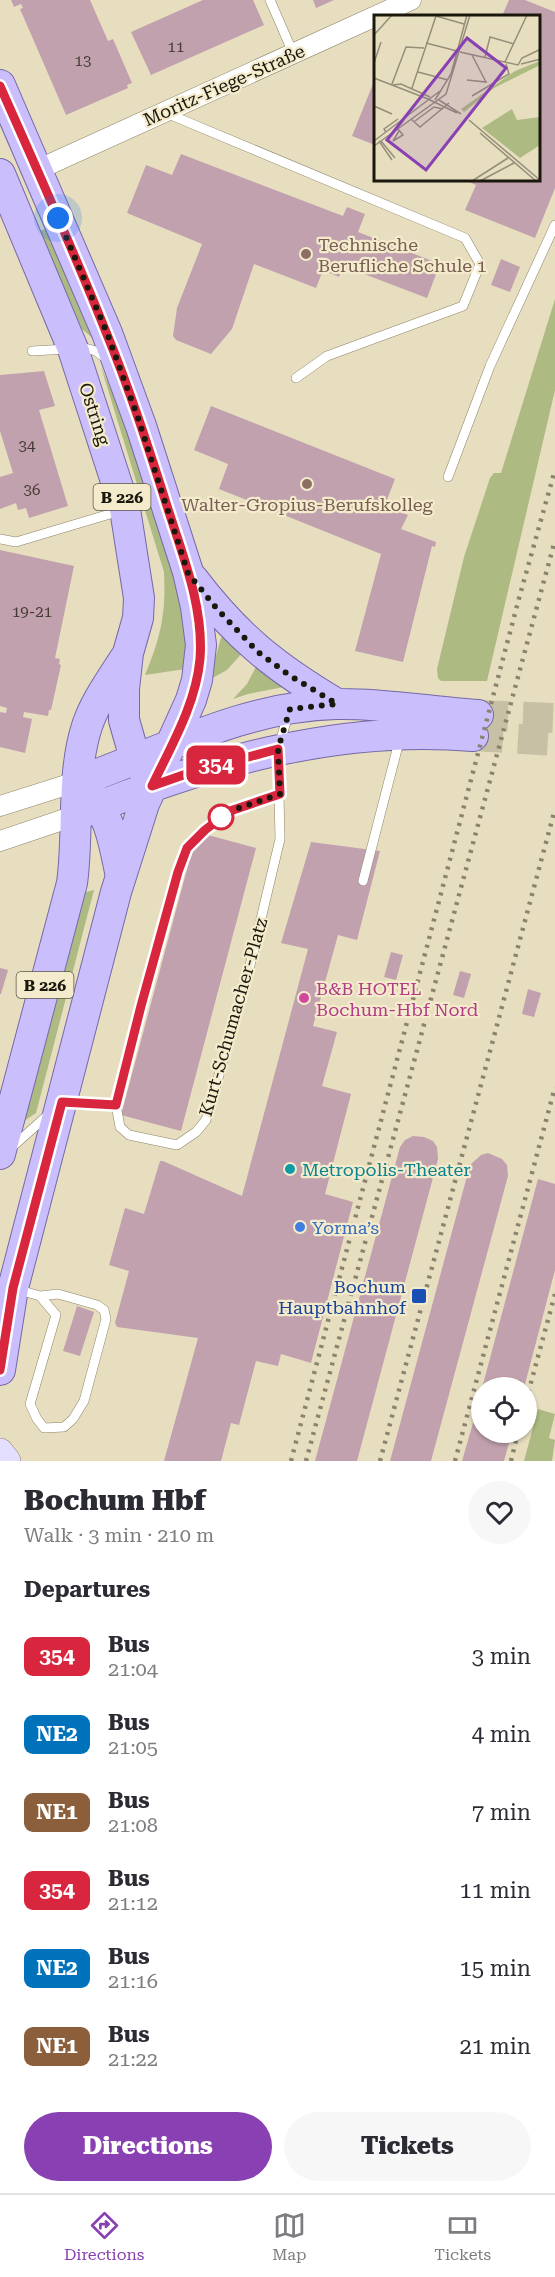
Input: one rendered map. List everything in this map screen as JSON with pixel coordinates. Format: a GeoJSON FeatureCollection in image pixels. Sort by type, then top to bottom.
{"type":"FeatureCollection","features":[{"type":"Feature","properties":{"kind":"main road","name":"B 226"},"geometry":{"type":"LineString","coordinates":[[0,85],[119,366],[141,426],[188,573],[199,629],[200,660],[191,700],[152,786],[134,832],[121,876],[62,1102],[0,1370]]}},
{"type":"Feature","properties":{"kind":"main road","name":"Ostring"},"geometry":{"type":"LineString","coordinates":[[37,170],[1,182],[73,349],[125,509],[139,598],[138,618],[128,653],[124,689],[124,720],[138,759]]}},
{"type":"Feature","properties":{"kind":"main road","name":"B 226"},"geometry":{"type":"LineString","coordinates":[[188,573],[217,609],[258,652],[289,675],[337,704]]}},
{"type":"Feature","properties":{"kind":"main road","name":"Ostring"},"geometry":{"type":"LineString","coordinates":[[79,781],[81,753],[91,716],[128,653]]}},
{"type":"Feature","properties":{"kind":"main road","name":"B 226"},"geometry":{"type":"LineString","coordinates":[[0,1156],[89,810],[79,781],[225,724],[290,709],[337,704],[476,725],[278,749],[189,773],[89,810]]}},
{"type":"Feature","properties":{"kind":"main road","name":"B 226"},"geometry":{"type":"LineString","coordinates":[[138,759],[152,786]]}},
{"type":"Feature","properties":{"kind":"main road"},"geometry":{"type":"LineString","coordinates":[[89,810],[114,841],[121,876]]}},
{"type":"Feature","properties":{"kind":"main road"},"geometry":{"type":"LineString","coordinates":[[0,1452],[7,1461]]}},
{"type":"Feature","properties":{"kind":"street","name":"Moritz-Fiege-Straße"},"geometry":{"type":"LineString","coordinates":[[378,15],[411,0]]}},
{"type":"Feature","properties":{"kind":"street","name":"Moritz-Fiege-Straße"},"geometry":{"type":"LineString","coordinates":[[37,170],[374,17]]}},
{"type":"Feature","properties":{"kind":"street"},"geometry":{"type":"LineString","coordinates":[[0,806],[79,781]]}},
{"type":"Feature","properties":{"kind":"street"},"geometry":{"type":"LineString","coordinates":[[0,841],[89,810]]}},
{"type":"Feature","properties":{"kind":"lane"},"geometry":{"type":"LineString","coordinates":[[270,0],[293,53]]}},
{"type":"Feature","properties":{"kind":"lane"},"geometry":{"type":"LineString","coordinates":[[164,112],[465,238],[480,264],[463,306],[327,356],[296,378]]}},
{"type":"Feature","properties":{"kind":"lane"},"geometry":{"type":"LineString","coordinates":[[448,477],[490,366],[555,225]]}},
{"type":"Feature","properties":{"kind":"lane"},"geometry":{"type":"LineString","coordinates":[[32,351],[92,349],[119,366]]}},
{"type":"Feature","properties":{"kind":"lane"},"geometry":{"type":"LineString","coordinates":[[0,539],[15,542],[125,509]]}},
{"type":"Feature","properties":{"kind":"lane","name":"Kurt-Schumacher-Platz"},"geometry":{"type":"LineString","coordinates":[[116,1105],[120,1127],[129,1135],[177,1145],[196,1132],[206,1120],[243,993],[280,839],[278,749],[290,709]]}},
{"type":"Feature","properties":{"kind":"lane"},"geometry":{"type":"LineString","coordinates":[[363,881],[401,734]]}},
{"type":"Feature","properties":{"kind":"lane"},"geometry":{"type":"LineString","coordinates":[[0,1156],[62,1102],[116,1105],[178,872],[187,848],[205,830],[230,811],[280,794]]}},
{"type":"Feature","properties":{"kind":"lane"},"geometry":{"type":"LineString","coordinates":[[18,1290],[58,1294],[97,1305],[105,1310],[106,1319],[84,1401],[73,1419],[64,1427],[44,1428],[30,1404],[56,1315],[18,1290]]}},
{"type":"Feature","properties":{"kind":"green space"},"geometry":{"type":"Polygon","coordinates":[[[49,227],[96,341],[82,329],[40,231],[49,227]]]}},
{"type":"Feature","properties":{"kind":"green space"},"geometry":{"type":"Polygon","coordinates":[[[555,299],[555,390],[487,681],[441,681],[438,678],[437,669],[464,557],[490,478],[494,473],[501,473],[555,299]]]}},
{"type":"Feature","properties":{"kind":"green space"},"geometry":{"type":"Polygon","coordinates":[[[101,367],[122,411],[166,544],[188,633],[185,669],[145,675],[161,625],[164,572],[101,367]]]}},
{"type":"Feature","properties":{"kind":"green space"},"geometry":{"type":"Polygon","coordinates":[[[224,635],[244,651],[227,670],[209,680],[221,638],[224,635]]]}},
{"type":"Feature","properties":{"kind":"green space"},"geometry":{"type":"Polygon","coordinates":[[[258,663],[284,687],[233,699],[247,684],[258,663]]]}},
{"type":"Feature","properties":{"kind":"green space"},"geometry":{"type":"Polygon","coordinates":[[[94,890],[36,1113],[21,1123],[82,893],[94,890]]]}},
{"type":"Feature","properties":{"kind":"green space"},"geometry":{"type":"Polygon","coordinates":[[[538,1409],[555,1414],[549,1438],[555,1440],[552,1461],[524,1461],[529,1443],[537,1443],[538,1409]]]}},
{"type":"Feature","properties":{"kind":"building"},"geometry":{"type":"Polygon","coordinates":[[[11,0],[90,0],[108,41],[113,39],[132,83],[127,85],[128,88],[66,115],[20,9],[23,8],[21,4],[14,7],[11,0]]]}},
{"type":"Feature","properties":{"kind":"building"},"geometry":{"type":"Polygon","coordinates":[[[203,0],[253,0],[264,25],[151,75],[131,32],[203,0]]]}},
{"type":"Feature","properties":{"kind":"building"},"geometry":{"type":"Polygon","coordinates":[[[313,0],[334,0],[316,8],[313,0]]]}},
{"type":"Feature","properties":{"kind":"building","name":"Technische Berufliche Schule 1"},"geometry":{"type":"Polygon","coordinates":[[[509,0],[525,0],[555,12],[555,188],[535,238],[465,210],[476,185],[469,182],[540,182],[540,15],[502,15],[509,0]]]}},
{"type":"Feature","properties":{"kind":"building"},"geometry":{"type":"Polygon","coordinates":[[[374,81],[374,145],[352,136],[374,81]]]}},
{"type":"Feature","properties":{"kind":"building","name":"Technische Berufliche Schule 1"},"geometry":{"type":"Polygon","coordinates":[[[181,154],[343,216],[347,207],[365,214],[358,232],[440,264],[427,298],[343,266],[339,277],[323,270],[316,288],[254,264],[232,329],[211,354],[176,340],[173,336],[177,308],[202,244],[127,213],[146,165],[172,175],[181,154]]]}},
{"type":"Feature","properties":{"kind":"building"},"geometry":{"type":"Polygon","coordinates":[[[501,259],[520,267],[510,292],[491,285],[501,259]]]}},
{"type":"Feature","properties":{"kind":"building"},"geometry":{"type":"Polygon","coordinates":[[[44,371],[55,406],[39,410],[68,506],[29,518],[26,508],[18,510],[16,503],[0,509],[0,477],[13,473],[0,431],[0,375],[44,371]]]}},
{"type":"Feature","properties":{"kind":"building","name":"Walter-Gropius-Berufskolleg"},"geometry":{"type":"Polygon","coordinates":[[[211,406],[395,479],[385,505],[408,515],[401,529],[436,542],[435,547],[432,546],[403,662],[355,651],[381,554],[219,489],[228,464],[194,450],[211,406]]]}},
{"type":"Feature","properties":{"kind":"building"},"geometry":{"type":"Polygon","coordinates":[[[0,550],[74,566],[55,658],[60,659],[59,664],[61,665],[51,710],[48,716],[24,712],[23,717],[32,719],[25,753],[0,747],[0,712],[6,713],[7,708],[0,706],[0,550]]]}},
{"type":"Feature","properties":{"kind":"building"},"geometry":{"type":"Polygon","coordinates":[[[197,832],[256,848],[181,1131],[121,1115],[197,832]]]}},
{"type":"Feature","properties":{"kind":"building","name":"Bochum Hauptbahnhof"},"geometry":{"type":"Polygon","coordinates":[[[311,842],[380,851],[357,940],[338,935],[313,1026],[337,1032],[322,1086],[351,1094],[325,1194],[353,1202],[311,1363],[281,1354],[278,1366],[256,1361],[239,1425],[231,1423],[221,1461],[164,1461],[198,1338],[117,1327],[115,1323],[129,1271],[109,1265],[125,1208],[144,1214],[160,1161],[242,1196],[308,949],[281,943],[311,842]]]}},
{"type":"Feature","properties":{"kind":"building"},"geometry":{"type":"Polygon","coordinates":[[[391,952],[403,955],[396,980],[384,977],[391,952]]]}},
{"type":"Feature","properties":{"kind":"building"},"geometry":{"type":"Polygon","coordinates":[[[0,968],[8,970],[1,994],[0,994],[0,968]]]}},
{"type":"Feature","properties":{"kind":"building"},"geometry":{"type":"Polygon","coordinates":[[[460,971],[471,974],[464,998],[453,995],[460,971]]]}},
{"type":"Feature","properties":{"kind":"building"},"geometry":{"type":"Polygon","coordinates":[[[528,989],[541,993],[534,1017],[522,1014],[528,989]]]}},
{"type":"Feature","properties":{"kind":"building"},"geometry":{"type":"Polygon","coordinates":[[[413,1136],[433,1141],[437,1147],[438,1159],[357,1461],[315,1461],[400,1147],[405,1140],[413,1136]]]}},
{"type":"Feature","properties":{"kind":"building"},"geometry":{"type":"Polygon","coordinates":[[[488,1153],[502,1159],[507,1165],[508,1176],[431,1461],[390,1461],[470,1165],[481,1155],[488,1153]]]}},
{"type":"Feature","properties":{"kind":"building"},"geometry":{"type":"Polygon","coordinates":[[[538,1179],[555,1184],[555,1270],[527,1377],[485,1377],[538,1179]]]}},
{"type":"Feature","properties":{"kind":"building"},"geometry":{"type":"Polygon","coordinates":[[[77,1306],[94,1312],[80,1356],[63,1351],[77,1306]]]}},
{"type":"Feature","properties":{"kind":"building"},"geometry":{"type":"Polygon","coordinates":[[[471,1430],[471,1443],[509,1443],[504,1461],[462,1461],[471,1430]]]}},
{"type":"Feature","properties":{"kind":"tunnel"},"geometry":{"type":"LineString","coordinates":[[478,715],[555,718]]}},
{"type":"Feature","properties":{"kind":"tunnel"},"geometry":{"type":"LineString","coordinates":[[473,736],[555,741]]}},
{"type":"Feature","properties":{"kind":"railway"},"geometry":{"type":"LineString","coordinates":[[291,1461],[555,470]]}},
{"type":"Feature","properties":{"kind":"railway"},"geometry":{"type":"LineString","coordinates":[[306,1461],[555,540]]}},
{"type":"Feature","properties":{"kind":"railway"},"geometry":{"type":"LineString","coordinates":[[380,1461],[555,809]]}},
{"type":"Feature","properties":{"kind":"railway"},"geometry":{"type":"LineString","coordinates":[[455,1461],[555,1087]]}},
{"type":"Feature","properties":{"kind":"railway"},"geometry":{"type":"LineString","coordinates":[[533,1377],[555,1294]]}},
{"type":"Feature","properties":{"kind":"railway"},"geometry":{"type":"LineString","coordinates":[[511,1461],[515,1443]]}},
{"type":"Feature","properties":{"kind":"bus line","name":"354"},"geometry":{"type":"LineString","coordinates":[[0,86],[107,333],[141,426],[188,573],[196,607],[201,645],[197,680],[191,700],[152,786],[189,773],[278,749],[280,794],[230,811],[205,830],[187,848],[178,872],[116,1105],[62,1102],[13,1288],[0,1370]]}},
{"type":"Feature","properties":{"kind":"place","name":"Technische Berufliche Schule 1"},"geometry":{"type":"Point","coordinates":[306,254]}},
{"type":"Feature","properties":{"kind":"place","name":"Walter-Gropius-Berufskolleg"},"geometry":{"type":"Point","coordinates":[307,484]}},
{"type":"Feature","properties":{"kind":"place","name":"B&B HOTEL Bochum-Hbf Nord"},"geometry":{"type":"Point","coordinates":[304,998]}},
{"type":"Feature","properties":{"kind":"place","name":"Metropolis-Theater"},"geometry":{"type":"Point","coordinates":[290,1169]}},
{"type":"Feature","properties":{"kind":"place","name":"Yorma’s"},"geometry":{"type":"Point","coordinates":[300,1227]}},
{"type":"Feature","properties":{"kind":"place","name":"Bochum Hauptbahnhof"},"geometry":{"type":"Point","coordinates":[419,1296]}},
{"type":"Feature","properties":{"kind":"route"},"geometry":{"type":"LineString","coordinates":[[58,218],[107,333],[141,426],[188,573],[236,631],[258,652],[289,675],[337,704],[290,709],[278,749],[280,794],[230,811],[218,820],[221,817]]}}]}
